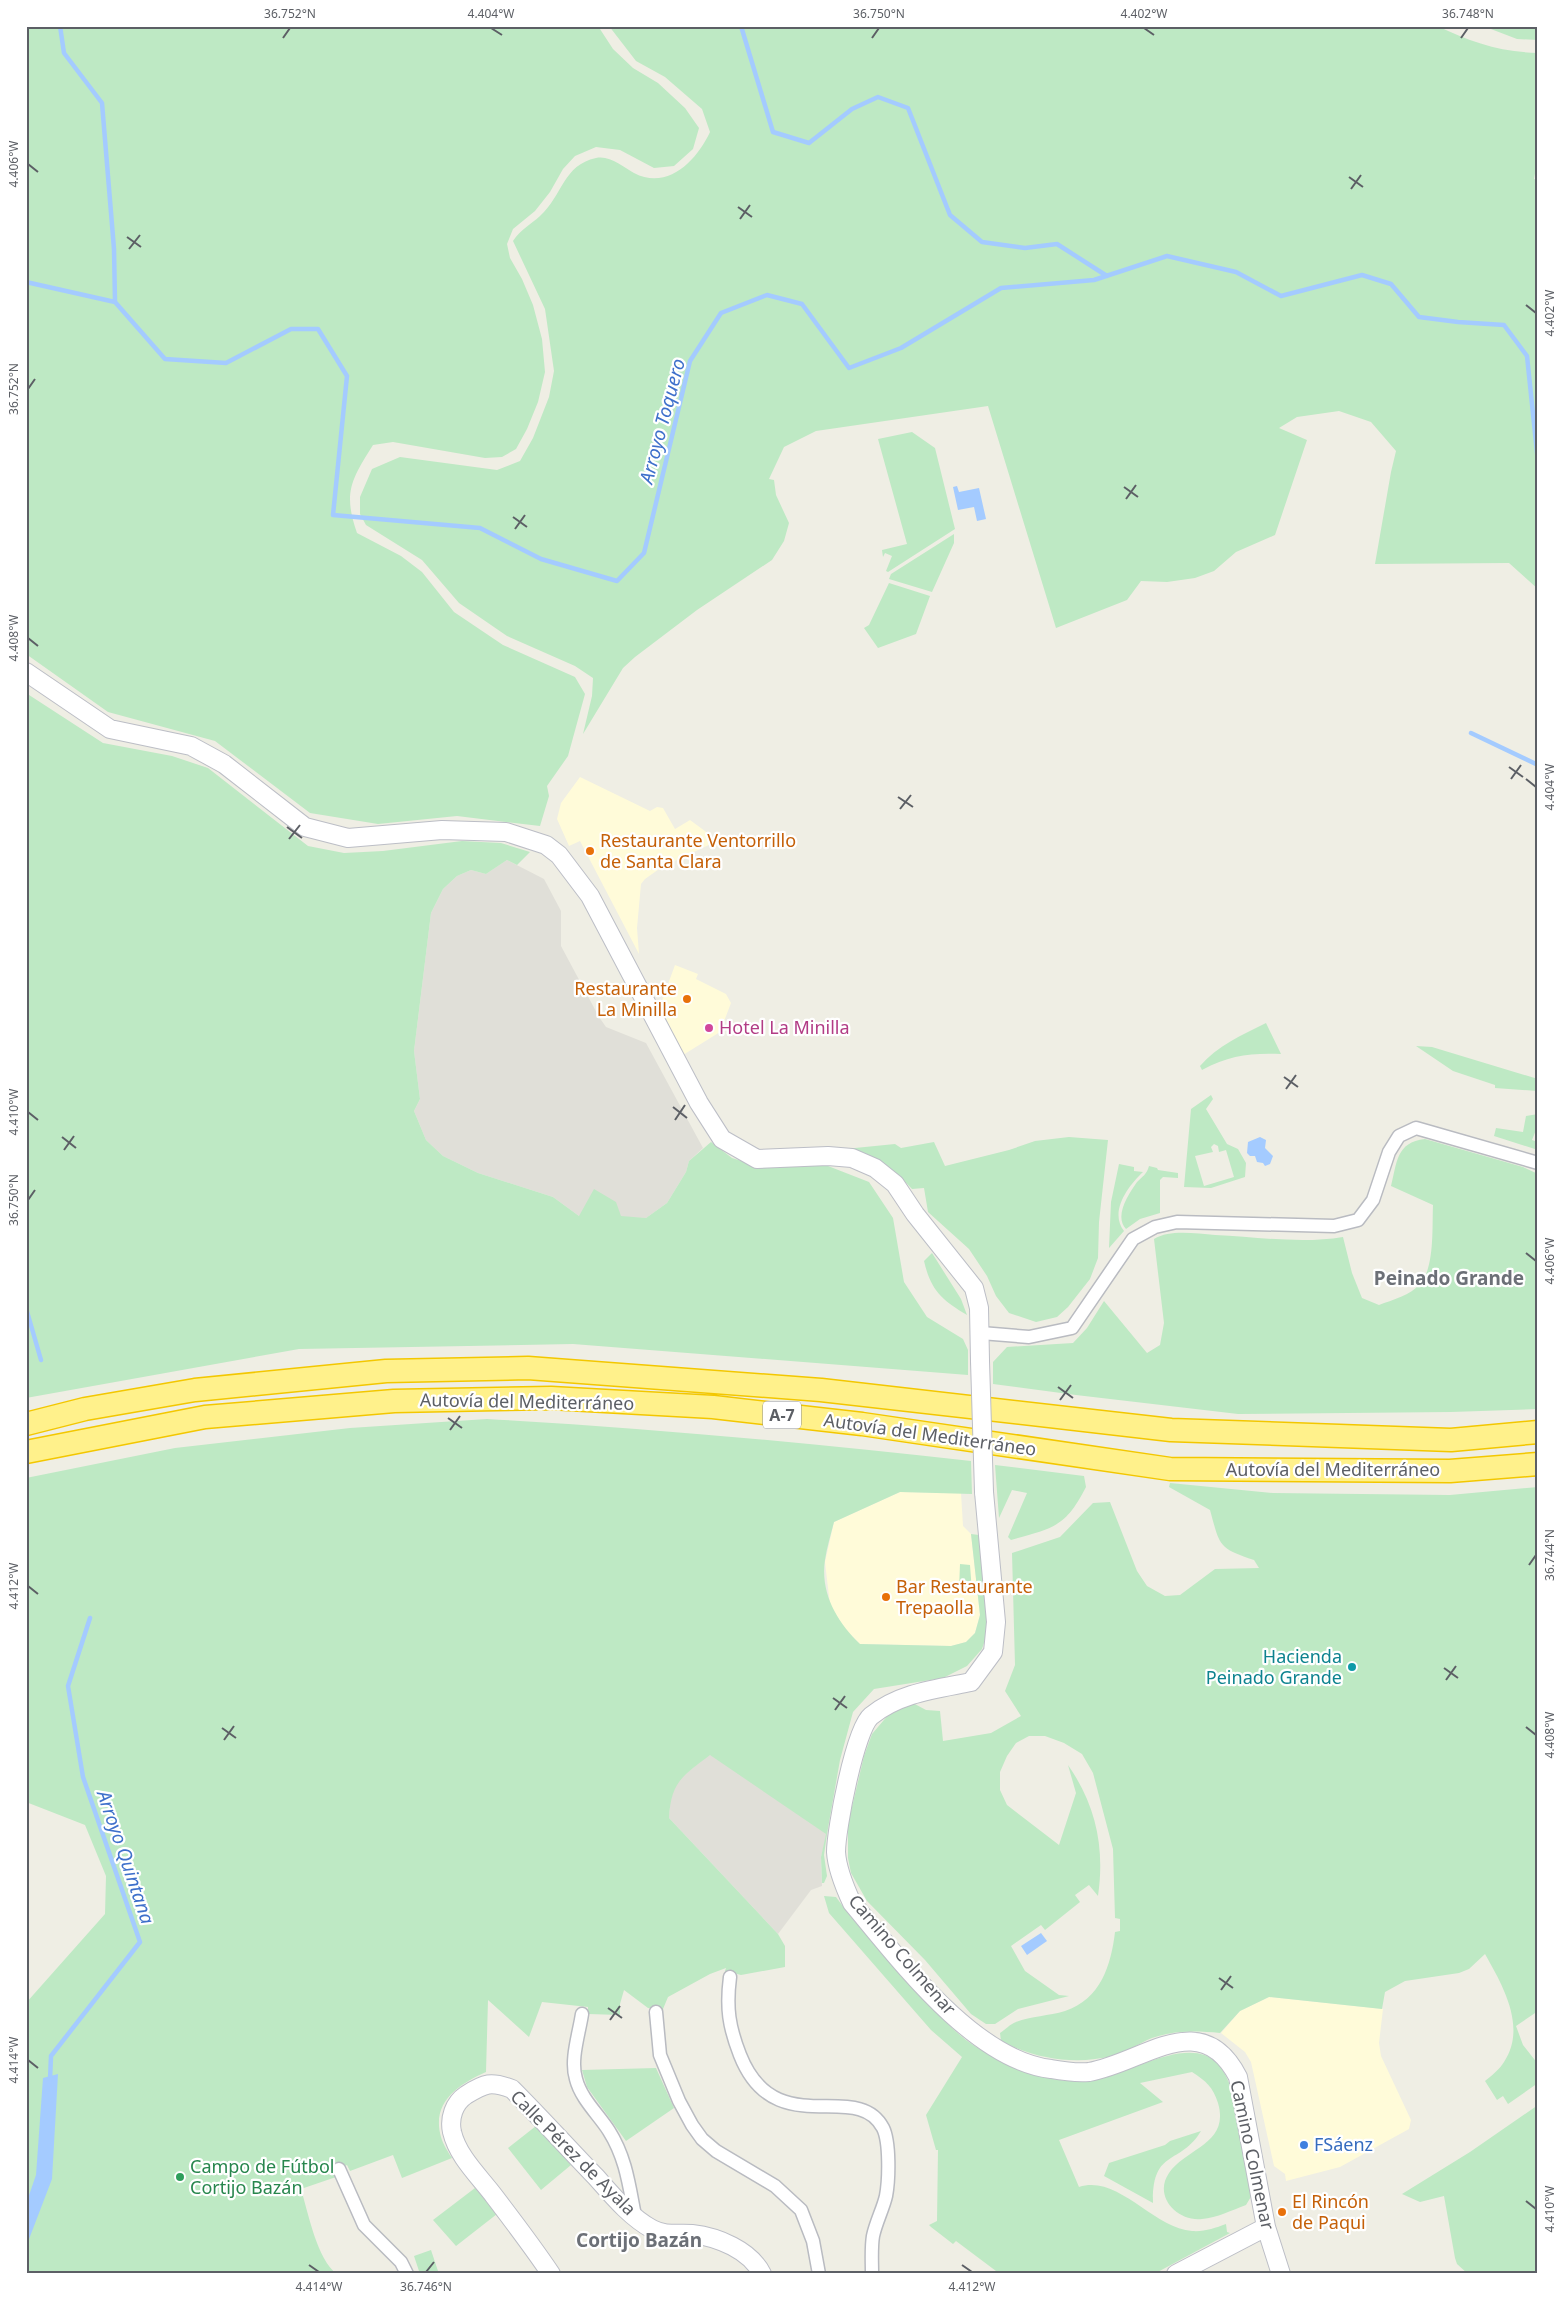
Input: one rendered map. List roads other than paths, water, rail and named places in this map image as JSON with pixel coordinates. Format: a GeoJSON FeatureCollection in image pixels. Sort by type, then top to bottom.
{"type":"FeatureCollection","features":[{"type":"Feature","properties":{"kind":"highway","name":"Autovía del Mediterráneo"},"geometry":{"type":"LineString","coordinates":[[26,1424],[85,1409],[195,1390],[386,1371],[528,1368],[821,1390],[1171,1430],[1451,1440],[1538,1432]]}},
{"type":"Feature","properties":{"kind":"highway","name":"Autovía del Mediterráneo"},"geometry":{"type":"LineString","coordinates":[[26,1452],[205,1417],[394,1401],[551,1398],[713,1407],[760,1412],[862,1424],[1170,1469],[1450,1471],[1538,1464]]}},
{"type":"Feature","properties":{"kind":"main road","name":"Camino Colmenar"},"geometry":{"type":"LineString","coordinates":[[26,672],[110,729],[191,746],[224,764],[305,827],[348,838],[442,830],[506,832],[546,845],[558,854],[590,896],[700,1103],[722,1138],[757,1159],[828,1156],[852,1158],[875,1168],[895,1184],[915,1214],[974,1288],[979,1308],[984,1492],[996,1622],[993,1652],[971,1682],[914,1694],[890,1702],[868,1718],[853,1758],[839,1822],[836,1853],[844,1885],[852,1903],[944,2009],[980,2038],[1018,2060],[1049,2069],[1087,2072],[1122,2063],[1156,2047],[1181,2041],[1198,2042],[1215,2049],[1229,2061],[1238,2077],[1266,2227],[1281,2274]]}},
{"type":"Feature","properties":{"kind":"main road","name":"Calle Pérez de Ayala"},"geometry":{"type":"LineString","coordinates":[[551,2274],[463,2157],[452,2133],[451,2120],[455,2108],[461,2099],[481,2086],[496,2083],[512,2089],[635,2216],[660,2232],[693,2234],[714,2239],[731,2246],[757,2263],[762,2274]]}},
{"type":"Feature","properties":{"kind":"main road"},"geometry":{"type":"LineString","coordinates":[[1176,2274],[1266,2227]]}},
{"type":"Feature","properties":{"kind":"street"},"geometry":{"type":"LineString","coordinates":[[981,1333],[1029,1337],[1072,1328],[1133,1239],[1155,1227],[1177,1222],[1334,1226],[1358,1220],[1373,1200],[1389,1152],[1399,1136],[1416,1128],[1538,1163]]}},
{"type":"Feature","properties":{"kind":"street"},"geometry":{"type":"LineString","coordinates":[[730,1977],[727,2001],[730,2031],[747,2074],[766,2094],[797,2106],[853,2107],[870,2113],[883,2128],[888,2158],[886,2194],[873,2236],[872,2274]]}},
{"type":"Feature","properties":{"kind":"street"},"geometry":{"type":"LineString","coordinates":[[656,2012],[660,2055],[679,2101],[692,2125],[702,2139],[716,2151],[775,2186],[801,2210],[813,2241],[819,2274]]}},
{"type":"Feature","properties":{"kind":"street"},"geometry":{"type":"LineString","coordinates":[[582,2014],[574,2067],[576,2079],[581,2092],[610,2132],[624,2158],[635,2216]]}},
{"type":"Feature","properties":{"kind":"street"},"geometry":{"type":"LineString","coordinates":[[339,2169],[364,2225],[401,2262],[407,2274]]}},
{"type":"Feature","properties":{"kind":"water"},"geometry":{"type":"Polygon","coordinates":[[[957,486],[959,492],[979,488],[986,519],[977,521],[974,507],[958,510],[953,487],[957,486]]]}},
{"type":"Feature","properties":{"kind":"water"},"geometry":{"type":"Polygon","coordinates":[[[1260,1137],[1266,1140],[1265,1148],[1273,1156],[1270,1164],[1265,1166],[1263,1163],[1257,1162],[1255,1156],[1250,1156],[1247,1153],[1248,1142],[1260,1137]]]}},
{"type":"Feature","properties":{"kind":"water"},"geometry":{"type":"Polygon","coordinates":[[[1041,1933],[1047,1941],[1027,1955],[1021,1946],[1041,1933]]]}},
{"type":"Feature","properties":{"kind":"water"},"geometry":{"type":"Polygon","coordinates":[[[58,2074],[52,2179],[26,2247],[26,2204],[36,2175],[43,2078],[58,2074]]]}},
{"type":"Feature","properties":{"kind":"waterway"},"geometry":{"type":"LineString","coordinates":[[60,26],[64,53],[102,103],[114,249],[115,302]]}},
{"type":"Feature","properties":{"kind":"waterway"},"geometry":{"type":"LineString","coordinates":[[741,26],[773,132],[809,143],[852,109],[878,97],[908,108],[950,215],[982,242],[1025,248],[1057,244],[1107,276]]}},
{"type":"Feature","properties":{"kind":"waterway","name":"Arroyo Toquero"},"geometry":{"type":"LineString","coordinates":[[26,282],[115,302],[165,359],[226,363],[291,329],[318,329],[347,376],[333,515],[480,528],[541,559],[617,581],[644,553],[690,361],[721,313],[767,295],[802,304],[849,368],[901,348],[1001,288],[1094,280],[1167,256],[1236,272],[1281,296],[1362,275],[1391,284],[1419,317],[1504,325],[1527,356],[1538,462]]}},
{"type":"Feature","properties":{"kind":"waterway"},"geometry":{"type":"LineString","coordinates":[[1471,733],[1538,765]]}},
{"type":"Feature","properties":{"kind":"waterway","name":"Arroyo Quintana"},"geometry":{"type":"LineString","coordinates":[[26,1308],[41,1360]]}},
{"type":"Feature","properties":{"kind":"waterway","name":"Arroyo Quintana"},"geometry":{"type":"LineString","coordinates":[[50,2080],[51,2056],[140,1942],[83,1777],[68,1686],[90,1618]]}},
{"type":"Feature","properties":{"kind":"place","name":"Restaurante Ventorrillo de Santa Clara"},"geometry":{"type":"Point","coordinates":[590,851]}},
{"type":"Feature","properties":{"kind":"place","name":"Restaurante La Minilla"},"geometry":{"type":"Point","coordinates":[687,999]}},
{"type":"Feature","properties":{"kind":"place","name":"Hotel La Minilla"},"geometry":{"type":"Point","coordinates":[709,1028]}},
{"type":"Feature","properties":{"kind":"place","name":"Bar Restaurante Trepaolla"},"geometry":{"type":"Point","coordinates":[886,1597]}},
{"type":"Feature","properties":{"kind":"place","name":"Hacienda Peinado Grande"},"geometry":{"type":"Point","coordinates":[1352,1667]}},
{"type":"Feature","properties":{"kind":"place","name":"FSáenz"},"geometry":{"type":"Point","coordinates":[1304,2145]}},
{"type":"Feature","properties":{"kind":"place","name":"Campo de Fútbol Cortijo Bazán"},"geometry":{"type":"Point","coordinates":[180,2177]}},
{"type":"Feature","properties":{"kind":"place","name":"El Rincón de Paqui"},"geometry":{"type":"Point","coordinates":[1282,2212]}},
{"type":"Feature","properties":{"kind":"district","name":"Peinado Grande"},"geometry":{"type":"Point","coordinates":[1449,1278]}},
{"type":"Feature","properties":{"kind":"district","name":"Cortijo Bazán"},"geometry":{"type":"Point","coordinates":[639,2240]}}]}
